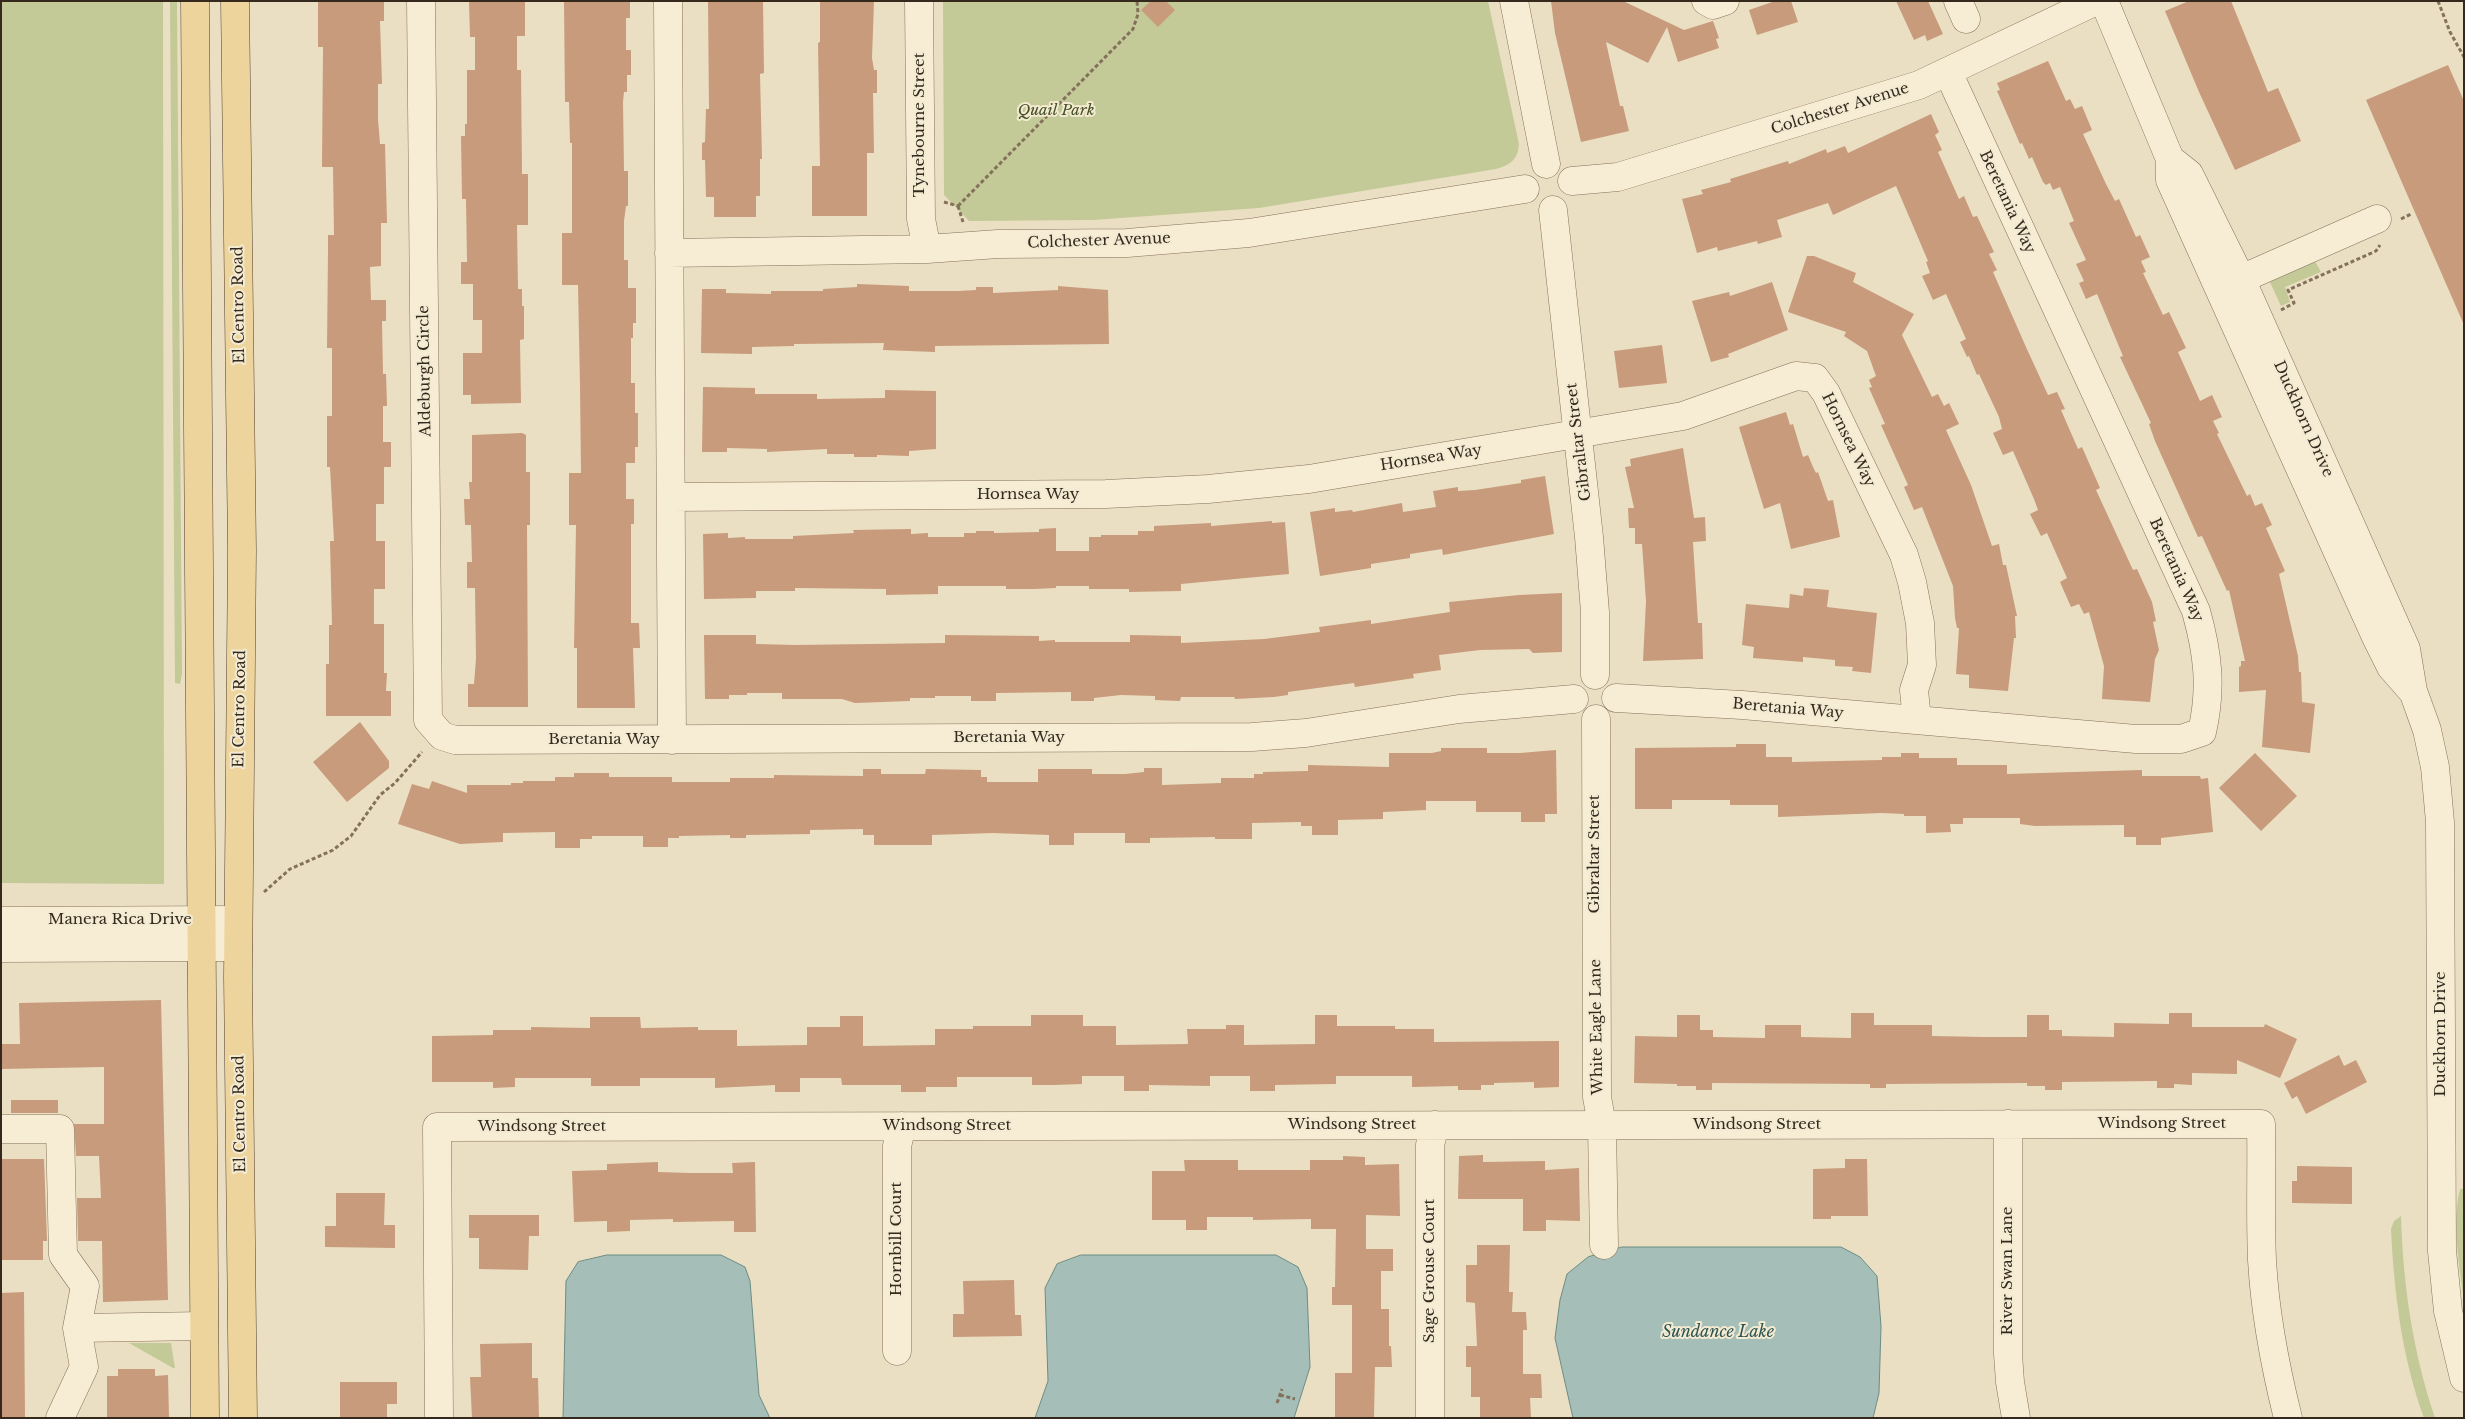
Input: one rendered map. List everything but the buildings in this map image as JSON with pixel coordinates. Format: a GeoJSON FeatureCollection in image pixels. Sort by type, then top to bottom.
{"type":"FeatureCollection","features":[{"type":"Feature","properties":{"kind":"main road"},"geometry":{"type":"LineString","coordinates":[[195,1],[200,947],[205,1418]]}},
{"type":"Feature","properties":{"kind":"main road","name":"El Centro Road"},"geometry":{"type":"LineString","coordinates":[[235,1],[242,550],[238,947],[243,1418]]}},
{"type":"Feature","properties":{"kind":"street","name":"Aldeburgh Circle"},"geometry":{"type":"LineString","coordinates":[[421,1],[428,720],[432,744]]}},
{"type":"Feature","properties":{"kind":"street"},"geometry":{"type":"LineString","coordinates":[[668,1],[672,740]]}},
{"type":"Feature","properties":{"kind":"street","name":"Tynebourne Street"},"geometry":{"type":"LineString","coordinates":[[920,1],[921,220],[927,249]]}},
{"type":"Feature","properties":{"kind":"street"},"geometry":{"type":"LineString","coordinates":[[1514,1],[1546,164]]}},
{"type":"Feature","properties":{"kind":"street"},"geometry":{"type":"LineString","coordinates":[[1706,1],[1713,5],[1725,1]]}},
{"type":"Feature","properties":{"kind":"street","name":"Colchester Avenue"},"geometry":{"type":"LineString","coordinates":[[1572,181],[1618,177],[1919,85],[2096,1]]}},
{"type":"Feature","properties":{"kind":"street","name":"Duckhorn Drive"},"geometry":{"type":"LineString","coordinates":[[2104,1],[2170,159],[2170,180],[2376,637],[2391,667],[2413,691]]}},
{"type":"Feature","properties":{"kind":"street","name":"Beretania Way"},"geometry":{"type":"LineString","coordinates":[[1616,698],[1742,705],[2089,736],[2181,739],[2202,732],[2209,704],[2206,645],[2196,611],[1948,72]]}},
{"type":"Feature","properties":{"kind":"street","name":"Duckhorn Drive"},"geometry":{"type":"LineString","coordinates":[[2170,159],[2189,174],[2241,279],[2406,649],[2413,691],[2427,730],[2435,767],[2440,822],[2442,1251],[2448,1312],[2464,1378]]}},
{"type":"Feature","properties":{"kind":"street"},"geometry":{"type":"LineString","coordinates":[[1546,164],[1557,164],[1564,168],[1572,181],[1573,189],[1566,203],[1553,210],[1538,208],[1527,196],[1525,189],[1529,174],[1534,168],[1546,164]]}},
{"type":"Feature","properties":{"kind":"street","name":"Colchester Avenue"},"geometry":{"type":"LineString","coordinates":[[670,254],[927,249],[998,244],[1127,243],[1249,233],[1525,189]]}},
{"type":"Feature","properties":{"kind":"street","name":"Gibraltar Street"},"geometry":{"type":"LineString","coordinates":[[1553,210],[1578,434],[1594,603],[1595,675]]}},
{"type":"Feature","properties":{"kind":"street"},"geometry":{"type":"LineString","coordinates":[[2241,279],[2386,226]]}},
{"type":"Feature","properties":{"kind":"street","name":"Hornsea Way"},"geometry":{"type":"LineString","coordinates":[[671,497],[1106,494],[1208,489],[1309,479],[1683,416],[1796,376],[1815,378],[1830,401],[1904,555],[1912,582],[1920,623],[1922,665],[1914,690],[1918,720]]}},
{"type":"Feature","properties":{"kind":"street"},"geometry":{"type":"LineString","coordinates":[[1595,675],[1612,685],[1616,698],[1612,711],[1606,716],[1596,719],[1585,716],[1580,712],[1574,699],[1578,686],[1582,681],[1595,675]]}},
{"type":"Feature","properties":{"kind":"street","name":"Beretania Way"},"geometry":{"type":"LineString","coordinates":[[432,744],[455,740],[1252,737],[1306,733],[1459,709],[1574,699]]}},
{"type":"Feature","properties":{"kind":"street","name":"Gibraltar Street"},"geometry":{"type":"LineString","coordinates":[[1595,930],[1596,719]]}},
{"type":"Feature","properties":{"kind":"street","name":"Manera Rica Drive"},"geometry":{"type":"LineString","coordinates":[[1,921],[238,920]]}},
{"type":"Feature","properties":{"kind":"street","name":"White Eagle Lane"},"geometry":{"type":"LineString","coordinates":[[1595,930],[1597,1097],[1602,1125],[1604,1245]]}},
{"type":"Feature","properties":{"kind":"street","name":"Manera Rica Drive"},"geometry":{"type":"LineString","coordinates":[[1,948],[238,947]]}},
{"type":"Feature","properties":{"kind":"street","name":"River Swan Lane"},"geometry":{"type":"LineString","coordinates":[[2008,1124],[2008,1354],[2016,1418]]}},
{"type":"Feature","properties":{"kind":"street","name":"Windsong Street"},"geometry":{"type":"LineString","coordinates":[[439,1418],[437,1127],[2261,1124],[2262,1261],[2266,1305],[2276,1366],[2288,1418]]}},
{"type":"Feature","properties":{"kind":"street","name":"Sage Grouse Court"},"geometry":{"type":"LineString","coordinates":[[1430,1418],[1430,1145],[1435,1125]]}},
{"type":"Feature","properties":{"kind":"street","name":"Hornbill Court"},"geometry":{"type":"LineString","coordinates":[[897,1352],[896,1146],[902,1126]]}},
{"type":"Feature","properties":{"kind":"street"},"geometry":{"type":"LineString","coordinates":[[1,1129],[60,1129],[63,1255],[85,1286],[77,1328],[84,1367],[60,1418]]}},
{"type":"Feature","properties":{"kind":"street"},"geometry":{"type":"LineString","coordinates":[[77,1328],[204,1326]]}},
{"type":"Feature","properties":{"kind":"path"},"geometry":{"type":"LineString","coordinates":[[958,206],[1133,29],[1138,14],[1137,1]]}},
{"type":"Feature","properties":{"kind":"path"},"geometry":{"type":"LineString","coordinates":[[2438,1],[2450,32],[2464,57]]}},
{"type":"Feature","properties":{"kind":"path"},"geometry":{"type":"LineString","coordinates":[[940,201],[958,206]]}},
{"type":"Feature","properties":{"kind":"path"},"geometry":{"type":"LineString","coordinates":[[958,206],[966,229]]}},
{"type":"Feature","properties":{"kind":"path"},"geometry":{"type":"LineString","coordinates":[[2278,311],[2294,303],[2288,290],[2376,251],[2386,226],[2411,214]]}},
{"type":"Feature","properties":{"kind":"path"},"geometry":{"type":"LineString","coordinates":[[264,892],[290,869],[333,850],[351,836],[380,795],[395,783],[432,744]]}},
{"type":"Feature","properties":{"kind":"path"},"geometry":{"type":"LineString","coordinates":[[1277,1403],[1282,1389]]}},
{"type":"Feature","properties":{"kind":"path"},"geometry":{"type":"LineString","coordinates":[[1280,1395],[1294,1399]]}},
{"type":"Feature","properties":{"kind":"green space"},"geometry":{"type":"Polygon","coordinates":[[[1,1],[163,1],[164,884],[1,883],[1,1]]]}},
{"type":"Feature","properties":{"kind":"green space"},"geometry":{"type":"Polygon","coordinates":[[[170,1],[177,1],[182,673],[180,684],[175,683],[170,1]]]}},
{"type":"Feature","properties":{"kind":"green space","name":"Quail Park"},"geometry":{"type":"Polygon","coordinates":[[[943,1],[1488,1],[1519,144],[1517,154],[1505,166],[1496,169],[1259,208],[1093,220],[969,221],[944,195],[943,1]]]}},
{"type":"Feature","properties":{"kind":"green space"},"geometry":{"type":"Polygon","coordinates":[[[2312,256],[2321,272],[2285,287],[2290,302],[2281,306],[2269,280],[2312,256]]]}},
{"type":"Feature","properties":{"kind":"green space"},"geometry":{"type":"Polygon","coordinates":[[[2460,1189],[2464,1189],[2464,1300],[2456,1230],[2460,1189]]]}},
{"type":"Feature","properties":{"kind":"green space"},"geometry":{"type":"Polygon","coordinates":[[[2401,1216],[2404,1268],[2410,1318],[2427,1393],[2435,1418],[2424,1418],[2410,1372],[2400,1325],[2391,1229],[2394,1221],[2401,1216]]]}},
{"type":"Feature","properties":{"kind":"green space"},"geometry":{"type":"Polygon","coordinates":[[[129,1343],[171,1343],[175,1368],[173,1368],[129,1343]]]}},
{"type":"Feature","properties":{"kind":"water","name":"Sundance Lake"},"geometry":{"type":"Polygon","coordinates":[[[1622,1247],[1841,1247],[1860,1257],[1877,1276],[1881,1326],[1879,1393],[1873,1418],[1573,1418],[1555,1338],[1560,1300],[1567,1274],[1588,1257],[1622,1247]]]}},
{"type":"Feature","properties":{"kind":"water"},"geometry":{"type":"Polygon","coordinates":[[[607,1255],[721,1255],[745,1267],[750,1281],[759,1395],[770,1418],[563,1418],[566,1281],[578,1262],[607,1255]]]}},
{"type":"Feature","properties":{"kind":"water"},"geometry":{"type":"Polygon","coordinates":[[[1081,1255],[1276,1255],[1298,1267],[1307,1288],[1310,1367],[1294,1418],[1035,1418],[1048,1381],[1045,1288],[1057,1264],[1081,1255]]]}}]}
